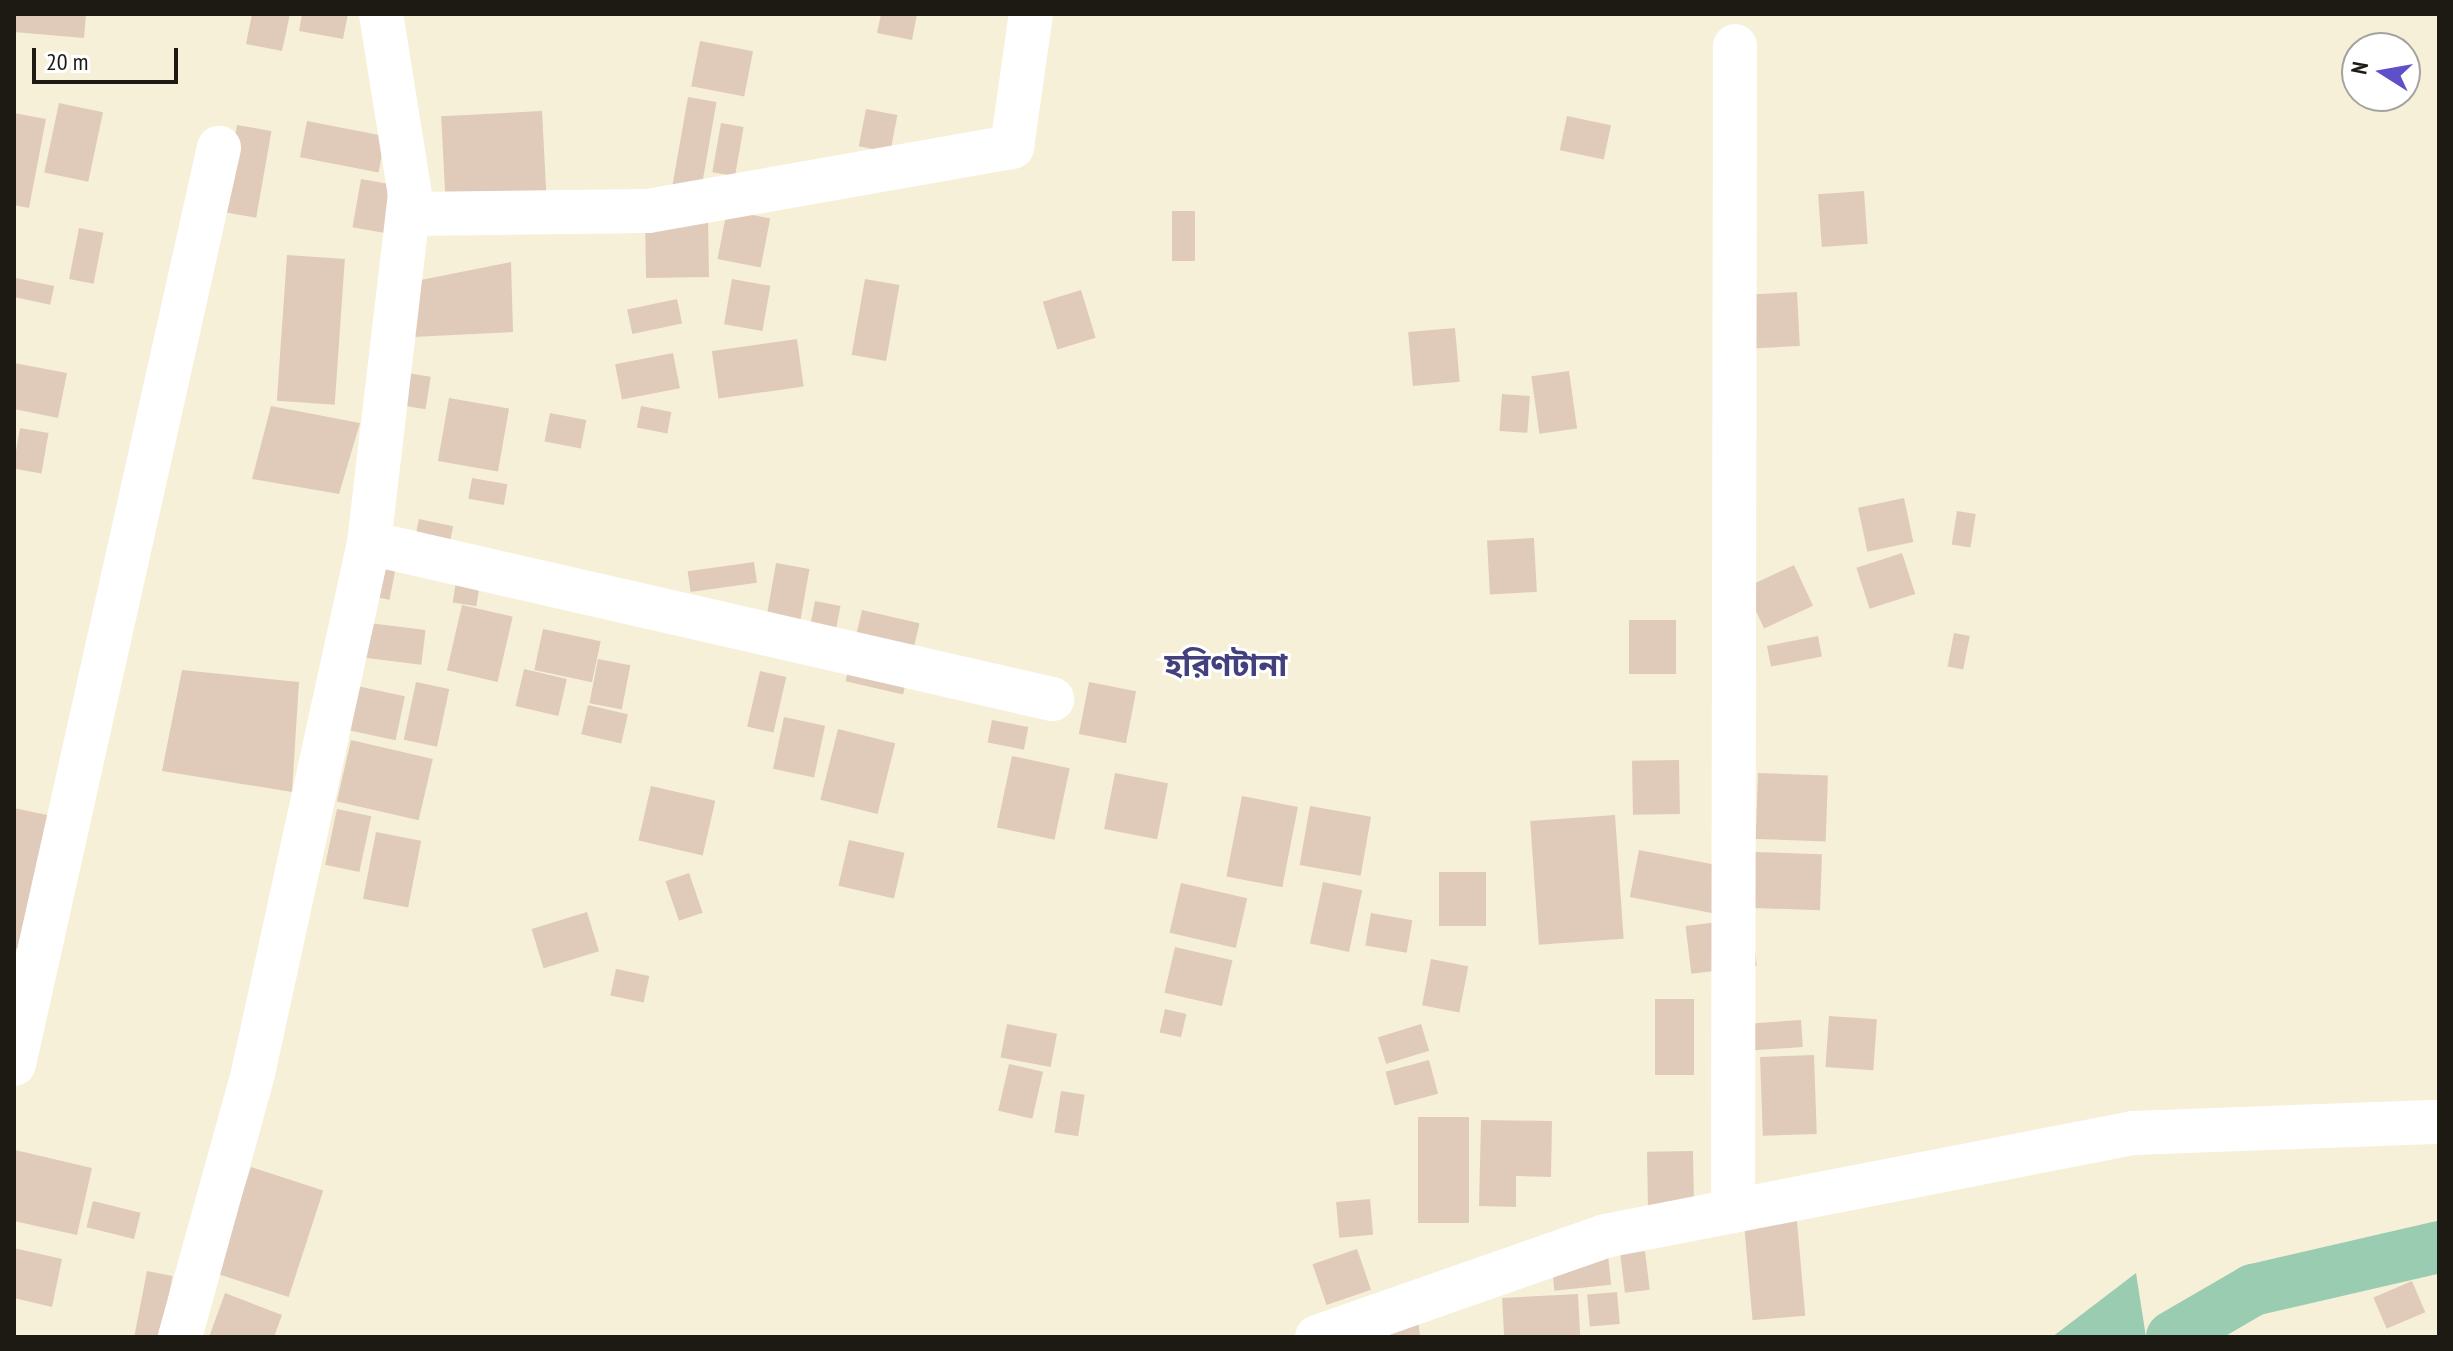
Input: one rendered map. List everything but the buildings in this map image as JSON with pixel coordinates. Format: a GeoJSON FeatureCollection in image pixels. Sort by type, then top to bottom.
{"type":"FeatureCollection","features":[{"type":"Feature","properties":{"kind":"street"},"geometry":{"type":"LineString","coordinates":[[180,1337],[253,1073],[369,543],[410,195],[381,14]]}},
{"type":"Feature","properties":{"kind":"street"},"geometry":{"type":"LineString","coordinates":[[408,214],[648,211],[1012,147],[1031,14]]}},
{"type":"Feature","properties":{"kind":"street"},"geometry":{"type":"LineString","coordinates":[[1733,1211],[1735,46]]}},
{"type":"Feature","properties":{"kind":"street"},"geometry":{"type":"LineString","coordinates":[[14,1064],[219,148]]}},
{"type":"Feature","properties":{"kind":"street"},"geometry":{"type":"LineString","coordinates":[[369,543],[1052,699]]}},
{"type":"Feature","properties":{"kind":"street"},"geometry":{"type":"LineString","coordinates":[[1317,1337],[1605,1236],[2133,1133],[2439,1122]]}},
{"type":"Feature","properties":{"kind":"shaded area"},"geometry":{"type":"Polygon","coordinates":[[[2136,1273],[2146,1337],[2052,1337],[2060,1331],[2136,1273]]]}},
{"type":"Feature","properties":{"kind":"waterway"},"geometry":{"type":"LineString","coordinates":[[2172,1337],[2253,1290],[2439,1247]]}},
{"type":"Feature","properties":{"kind":"district","name":"হরিণটানা"},"geometry":{"type":"Point","coordinates":[1226,664]}}]}
